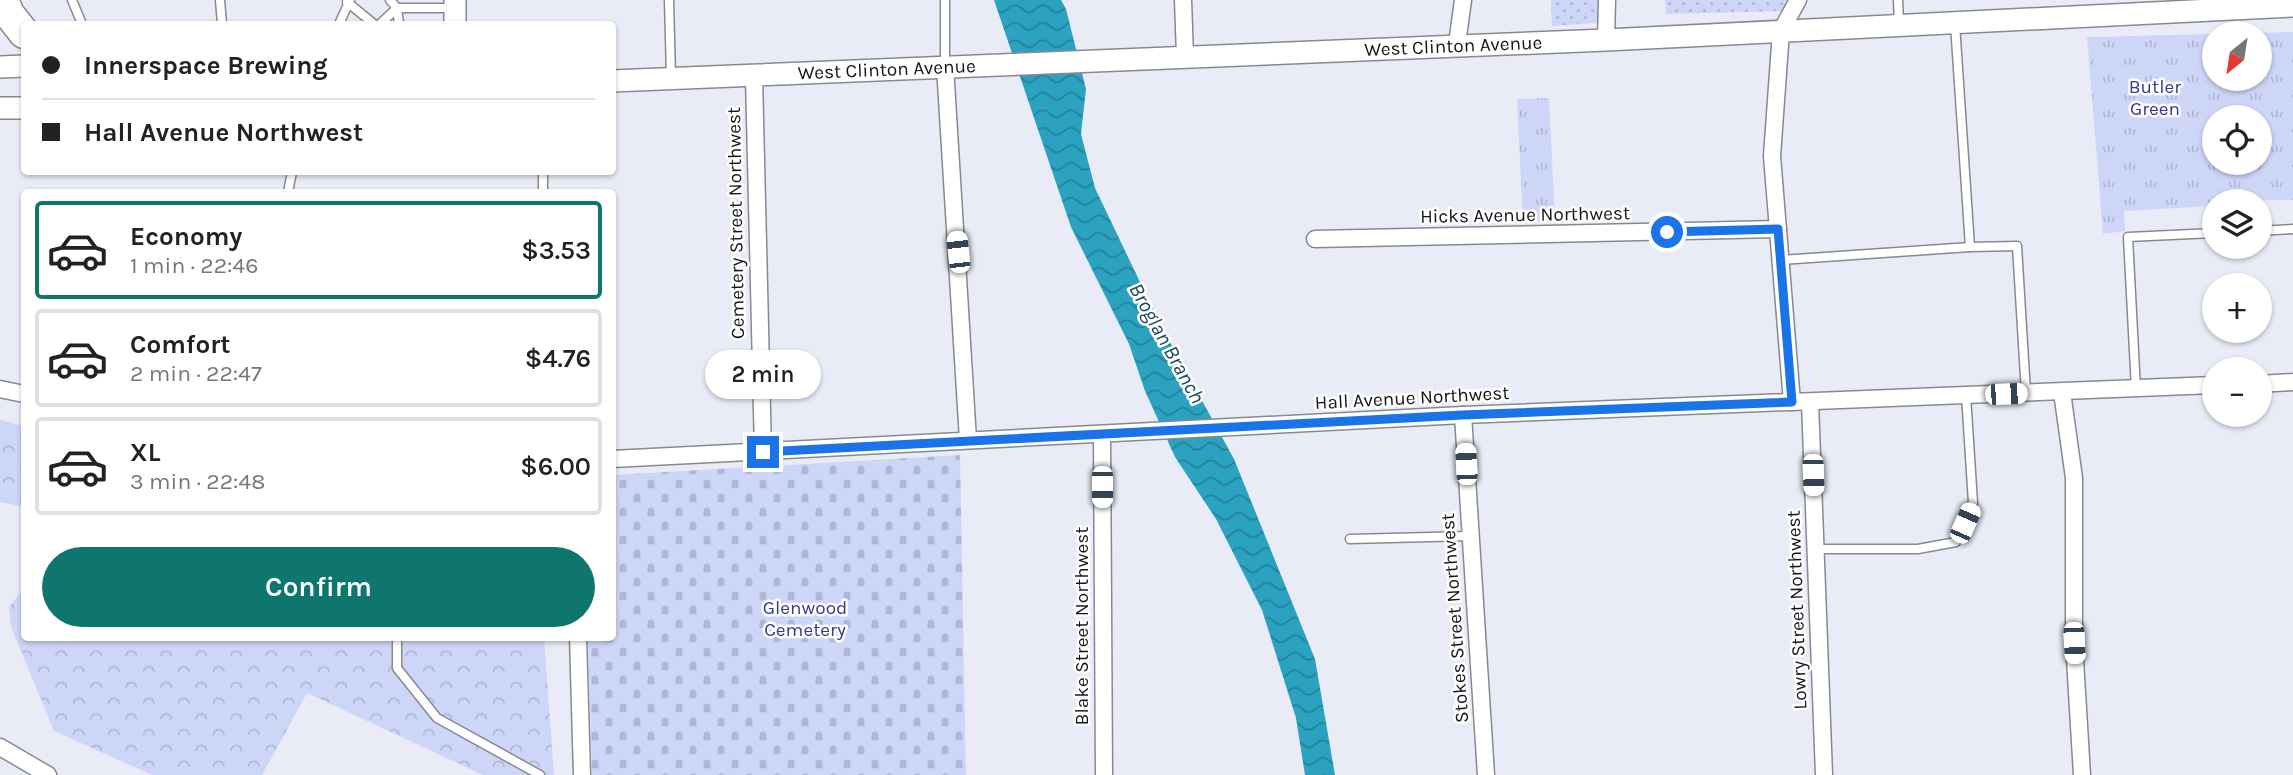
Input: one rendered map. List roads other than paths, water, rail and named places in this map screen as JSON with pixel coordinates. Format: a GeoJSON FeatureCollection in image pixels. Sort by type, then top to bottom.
{"type":"FeatureCollection","features":[{"type":"Feature","properties":{"kind":"highway"},"geometry":{"type":"LineString","coordinates":[[3,0],[9,14],[21,29]]}},
{"type":"Feature","properties":{"kind":"street"},"geometry":{"type":"LineString","coordinates":[[1183,0],[1185,56]]}},
{"type":"Feature","properties":{"kind":"street"},"geometry":{"type":"LineString","coordinates":[[1457,44],[1463,0]]}},
{"type":"Feature","properties":{"kind":"street"},"geometry":{"type":"LineString","coordinates":[[1606,40],[1607,0]]}},
{"type":"Feature","properties":{"kind":"street"},"geometry":{"type":"LineString","coordinates":[[1792,402],[1772,156],[1781,31],[1798,0]]}},
{"type":"Feature","properties":{"kind":"street","name":"West Clinton Avenue"},"geometry":{"type":"LineString","coordinates":[[616,81],[754,77],[1457,44],[1606,40],[1899,23],[2293,6]]}},
{"type":"Feature","properties":{"kind":"street"},"geometry":{"type":"LineString","coordinates":[[0,67],[21,66]]}},
{"type":"Feature","properties":{"kind":"street"},"geometry":{"type":"LineString","coordinates":[[945,66],[968,440]]}},
{"type":"Feature","properties":{"kind":"street","name":"Cemetery Street Northwest"},"geometry":{"type":"LineString","coordinates":[[754,77],[763,452]]}},
{"type":"Feature","properties":{"kind":"street"},"geometry":{"type":"LineString","coordinates":[[0,108],[21,108]]}},
{"type":"Feature","properties":{"kind":"street","name":"Hicks Avenue Northwest"},"geometry":{"type":"LineString","coordinates":[[1315,239],[1778,229]]}},
{"type":"Feature","properties":{"kind":"street"},"geometry":{"type":"LineString","coordinates":[[2272,383],[2293,382]]}},
{"type":"Feature","properties":{"kind":"street","name":"Hall Avenue Northwest"},"geometry":{"type":"LineString","coordinates":[[616,459],[1463,415],[2202,385]]}},
{"type":"Feature","properties":{"kind":"street"},"geometry":{"type":"LineString","coordinates":[[0,389],[21,393]]}},
{"type":"Feature","properties":{"kind":"street"},"geometry":{"type":"LineString","coordinates":[[2062,392],[2074,478],[2074,643],[2082,775]]}},
{"type":"Feature","properties":{"kind":"street","name":"Lowry Street Northwest"},"geometry":{"type":"LineString","coordinates":[[1810,402],[1824,775]]}},
{"type":"Feature","properties":{"kind":"street","name":"Stokes Street Northwest"},"geometry":{"type":"LineString","coordinates":[[1463,415],[1486,775]]}},
{"type":"Feature","properties":{"kind":"street","name":"Blake Street Northwest"},"geometry":{"type":"LineString","coordinates":[[1102,435],[1104,775]]}},
{"type":"Feature","properties":{"kind":"street"},"geometry":{"type":"LineString","coordinates":[[578,641],[582,775]]}},
{"type":"Feature","properties":{"kind":"street"},"geometry":{"type":"LineString","coordinates":[[0,747],[48,775]]}},
{"type":"Feature","properties":{"kind":"lane"},"geometry":{"type":"LineString","coordinates":[[72,0],[81,21]]}},
{"type":"Feature","properties":{"kind":"lane"},"geometry":{"type":"LineString","coordinates":[[220,0],[222,21]]}},
{"type":"Feature","properties":{"kind":"lane"},"geometry":{"type":"LineString","coordinates":[[390,0],[397,8],[399,21]]}},
{"type":"Feature","properties":{"kind":"lane"},"geometry":{"type":"LineString","coordinates":[[669,0],[671,79]]}},
{"type":"Feature","properties":{"kind":"lane"},"geometry":{"type":"LineString","coordinates":[[945,0],[945,66]]}},
{"type":"Feature","properties":{"kind":"lane"},"geometry":{"type":"LineString","coordinates":[[1898,0],[1899,23]]}},
{"type":"Feature","properties":{"kind":"lane"},"geometry":{"type":"LineString","coordinates":[[340,21],[348,1],[371,21]]}},
{"type":"Feature","properties":{"kind":"lane"},"geometry":{"type":"LineString","coordinates":[[383,21],[397,8],[455,11]]}},
{"type":"Feature","properties":{"kind":"lane"},"geometry":{"type":"LineString","coordinates":[[1955,21],[1970,247]]}},
{"type":"Feature","properties":{"kind":"lane"},"geometry":{"type":"LineString","coordinates":[[2272,230],[2293,229]]}},
{"type":"Feature","properties":{"kind":"lane"},"geometry":{"type":"LineString","coordinates":[[2136,388],[2129,237],[2202,234]]}},
{"type":"Feature","properties":{"kind":"lane"},"geometry":{"type":"LineString","coordinates":[[1781,260],[2017,246],[2026,393]]}},
{"type":"Feature","properties":{"kind":"lane"},"geometry":{"type":"LineString","coordinates":[[1816,549],[1918,550],[1956,542],[1973,503],[1966,395]]}},
{"type":"Feature","properties":{"kind":"lane"},"geometry":{"type":"LineString","coordinates":[[1350,539],[1471,536]]}},
{"type":"Feature","properties":{"kind":"lane"},"geometry":{"type":"LineString","coordinates":[[397,641],[397,668],[437,718],[540,775]]}},
{"type":"Feature","properties":{"kind":"water","name":"Broglan Branch"},"geometry":{"type":"Polygon","coordinates":[[[994,0],[1061,0],[1066,9],[1086,89],[1081,134],[1095,188],[1160,324],[1234,459],[1315,659],[1335,775],[1305,775],[1296,718],[1262,610],[1216,519],[1175,457],[1145,391],[1129,344],[1071,227],[994,0]]]}},
{"type":"Feature","properties":{"kind":"park label","name":"Butler Green"},"geometry":{"type":"Point","coordinates":[2155,98]}},
{"type":"Feature","properties":{"kind":"park label","name":"Glenwood Cemetery"},"geometry":{"type":"Point","coordinates":[805,619]}}]}
